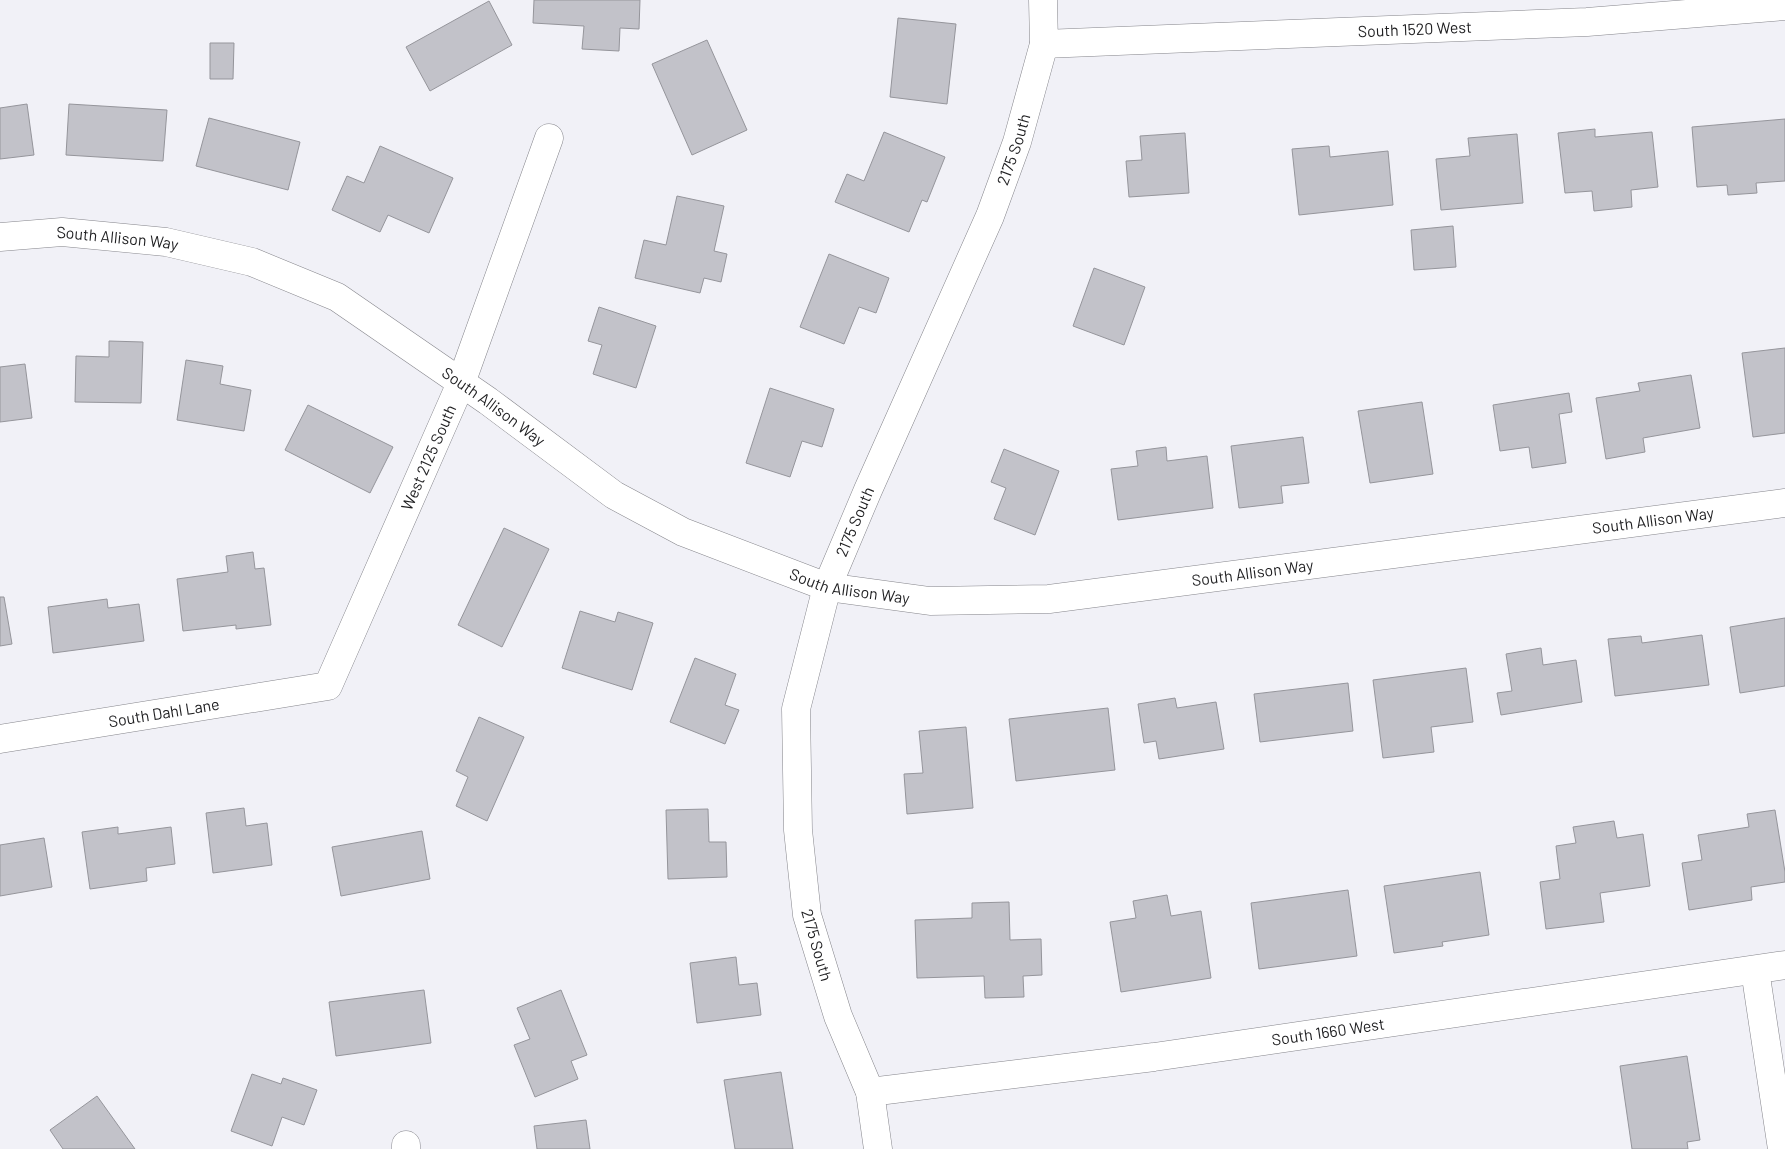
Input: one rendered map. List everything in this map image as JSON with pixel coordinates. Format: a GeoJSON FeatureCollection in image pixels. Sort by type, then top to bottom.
{"type":"FeatureCollection","features":[{"type":"Feature","properties":{"kind":"street","name":"2175 South"},"geometry":{"type":"LineString","coordinates":[[878,1149],[870,1092],[838,1016],[806,915],[798,830],[796,710],[827,587],[990,216],[1018,142],[1044,44],[1043,0]]}},
{"type":"Feature","properties":{"kind":"street","name":"South 1520 West"},"geometry":{"type":"LineString","coordinates":[[1044,44],[1586,22],[1785,6]]}},
{"type":"Feature","properties":{"kind":"street","name":"West 2125 South"},"geometry":{"type":"LineString","coordinates":[[328,686],[461,382],[549,138]]}},
{"type":"Feature","properties":{"kind":"street","name":"South Allison Way"},"geometry":{"type":"LineString","coordinates":[[0,238],[62,232],[166,242],[252,262],[337,297],[461,382],[614,495],[684,532],[827,587],[930,601],[1049,599],[1785,503]]}},
{"type":"Feature","properties":{"kind":"street","name":"South Dahl Lane"},"geometry":{"type":"LineString","coordinates":[[0,739],[328,686]]}},
{"type":"Feature","properties":{"kind":"street","name":"South 1660 West"},"geometry":{"type":"LineString","coordinates":[[870,1092],[1154,1057],[1785,966]]}},
{"type":"Feature","properties":{"kind":"street"},"geometry":{"type":"LineString","coordinates":[[1755,970],[1782,1149]]}},
{"type":"Feature","properties":{"kind":"building"},"geometry":{"type":"Polygon","coordinates":[[[534,0],[640,0],[639,29],[620,28],[619,51],[582,49],[584,26],[533,23],[534,0]]]}},
{"type":"Feature","properties":{"kind":"building"},"geometry":{"type":"Polygon","coordinates":[[[489,1],[512,45],[430,91],[406,47],[489,1]]]}},
{"type":"Feature","properties":{"kind":"building"},"geometry":{"type":"Polygon","coordinates":[[[898,18],[956,24],[947,104],[890,97],[898,18]]]}},
{"type":"Feature","properties":{"kind":"building"},"geometry":{"type":"Polygon","coordinates":[[[707,40],[747,130],[692,155],[652,64],[707,40]]]}},
{"type":"Feature","properties":{"kind":"building"},"geometry":{"type":"Polygon","coordinates":[[[210,43],[234,43],[233,79],[210,79],[210,43]]]}},
{"type":"Feature","properties":{"kind":"building"},"geometry":{"type":"Polygon","coordinates":[[[27,104],[34,155],[0,159],[0,108],[27,104]]]}},
{"type":"Feature","properties":{"kind":"building"},"geometry":{"type":"Polygon","coordinates":[[[69,104],[167,110],[163,161],[66,155],[69,104]]]}},
{"type":"Feature","properties":{"kind":"building"},"geometry":{"type":"Polygon","coordinates":[[[209,118],[300,142],[288,190],[196,166],[209,118]]]}},
{"type":"Feature","properties":{"kind":"building"},"geometry":{"type":"Polygon","coordinates":[[[1785,119],[1785,181],[1756,183],[1757,193],[1728,195],[1727,185],[1697,187],[1692,127],[1785,119]]]}},
{"type":"Feature","properties":{"kind":"building"},"geometry":{"type":"Polygon","coordinates":[[[1595,129],[1595,137],[1652,132],[1658,187],[1631,190],[1632,207],[1594,211],[1592,191],[1565,193],[1558,133],[1595,129]]]}},
{"type":"Feature","properties":{"kind":"building"},"geometry":{"type":"Polygon","coordinates":[[[884,132],[945,157],[927,202],[922,200],[909,232],[835,202],[847,174],[864,181],[884,132]]]}},
{"type":"Feature","properties":{"kind":"building"},"geometry":{"type":"Polygon","coordinates":[[[1185,133],[1189,193],[1129,197],[1126,161],[1142,160],[1140,136],[1185,133]]]}},
{"type":"Feature","properties":{"kind":"building"},"geometry":{"type":"Polygon","coordinates":[[[1517,134],[1523,203],[1441,210],[1436,159],[1470,156],[1468,138],[1517,134]]]}},
{"type":"Feature","properties":{"kind":"building"},"geometry":{"type":"Polygon","coordinates":[[[380,146],[453,178],[429,233],[388,215],[380,232],[332,210],[347,176],[364,183],[380,146]]]}},
{"type":"Feature","properties":{"kind":"building"},"geometry":{"type":"Polygon","coordinates":[[[1329,146],[1330,157],[1388,151],[1393,205],[1299,215],[1292,149],[1329,146]]]}},
{"type":"Feature","properties":{"kind":"building"},"geometry":{"type":"Polygon","coordinates":[[[677,196],[724,206],[714,251],[727,254],[721,282],[704,278],[700,293],[635,278],[644,240],[666,245],[677,196]]]}},
{"type":"Feature","properties":{"kind":"building"},"geometry":{"type":"Polygon","coordinates":[[[1453,226],[1456,267],[1414,270],[1411,230],[1453,226]]]}},
{"type":"Feature","properties":{"kind":"building"},"geometry":{"type":"Polygon","coordinates":[[[829,254],[889,278],[876,313],[859,307],[844,344],[800,327],[829,254]]]}},
{"type":"Feature","properties":{"kind":"building"},"geometry":{"type":"Polygon","coordinates":[[[1094,268],[1145,287],[1124,345],[1073,326],[1094,268]]]}},
{"type":"Feature","properties":{"kind":"building"},"geometry":{"type":"Polygon","coordinates":[[[599,307],[656,326],[636,388],[593,374],[602,345],[588,341],[599,307]]]}},
{"type":"Feature","properties":{"kind":"building"},"geometry":{"type":"Polygon","coordinates":[[[109,341],[143,342],[141,403],[75,402],[76,356],[109,357],[109,341]]]}},
{"type":"Feature","properties":{"kind":"building"},"geometry":{"type":"Polygon","coordinates":[[[1785,348],[1785,433],[1753,437],[1742,353],[1785,348]]]}},
{"type":"Feature","properties":{"kind":"building"},"geometry":{"type":"Polygon","coordinates":[[[186,360],[223,366],[220,384],[251,390],[244,431],[177,420],[186,360]]]}},
{"type":"Feature","properties":{"kind":"building"},"geometry":{"type":"Polygon","coordinates":[[[25,364],[32,418],[0,422],[0,367],[25,364]]]}},
{"type":"Feature","properties":{"kind":"building"},"geometry":{"type":"Polygon","coordinates":[[[1691,375],[1700,428],[1643,438],[1645,452],[1606,459],[1596,398],[1640,391],[1638,383],[1691,375]]]}},
{"type":"Feature","properties":{"kind":"building"},"geometry":{"type":"Polygon","coordinates":[[[770,388],[834,409],[822,447],[802,441],[790,477],[746,463],[770,388]]]}},
{"type":"Feature","properties":{"kind":"building"},"geometry":{"type":"Polygon","coordinates":[[[1569,393],[1572,412],[1559,414],[1566,463],[1532,468],[1529,447],[1500,451],[1493,405],[1569,393]]]}},
{"type":"Feature","properties":{"kind":"building"},"geometry":{"type":"Polygon","coordinates":[[[1422,402],[1433,474],[1370,483],[1358,411],[1422,402]]]}},
{"type":"Feature","properties":{"kind":"building"},"geometry":{"type":"Polygon","coordinates":[[[308,405],[393,447],[370,493],[285,450],[308,405]]]}},
{"type":"Feature","properties":{"kind":"building"},"geometry":{"type":"Polygon","coordinates":[[[1303,437],[1309,483],[1281,486],[1283,503],[1239,508],[1231,446],[1303,437]]]}},
{"type":"Feature","properties":{"kind":"building"},"geometry":{"type":"Polygon","coordinates":[[[1166,447],[1167,461],[1207,456],[1213,508],[1118,520],[1111,469],[1138,466],[1136,451],[1166,447]]]}},
{"type":"Feature","properties":{"kind":"building"},"geometry":{"type":"Polygon","coordinates":[[[1004,449],[1059,471],[1035,535],[994,519],[1006,488],[991,482],[1004,449]]]}},
{"type":"Feature","properties":{"kind":"building"},"geometry":{"type":"Polygon","coordinates":[[[504,528],[549,549],[502,647],[458,625],[504,528]]]}},
{"type":"Feature","properties":{"kind":"building"},"geometry":{"type":"Polygon","coordinates":[[[253,552],[255,569],[264,568],[271,625],[236,629],[236,625],[183,631],[177,579],[228,572],[226,556],[253,552]]]}},
{"type":"Feature","properties":{"kind":"building"},"geometry":{"type":"Polygon","coordinates":[[[0,597],[4,597],[12,644],[0,646],[0,597]]]}},
{"type":"Feature","properties":{"kind":"building"},"geometry":{"type":"Polygon","coordinates":[[[107,599],[108,608],[139,604],[144,641],[53,653],[48,607],[107,599]]]}},
{"type":"Feature","properties":{"kind":"building"},"geometry":{"type":"Polygon","coordinates":[[[580,611],[615,622],[618,612],[653,623],[632,690],[562,668],[580,611]]]}},
{"type":"Feature","properties":{"kind":"building"},"geometry":{"type":"Polygon","coordinates":[[[1785,618],[1785,686],[1740,693],[1730,627],[1785,618]]]}},
{"type":"Feature","properties":{"kind":"building"},"geometry":{"type":"Polygon","coordinates":[[[1702,635],[1709,685],[1615,696],[1608,639],[1641,636],[1642,643],[1702,635]]]}},
{"type":"Feature","properties":{"kind":"building"},"geometry":{"type":"Polygon","coordinates":[[[1541,648],[1543,665],[1576,660],[1582,702],[1501,715],[1497,693],[1512,691],[1506,654],[1541,648]]]}},
{"type":"Feature","properties":{"kind":"building"},"geometry":{"type":"Polygon","coordinates":[[[695,658],[736,674],[725,705],[739,710],[725,744],[670,722],[695,658]]]}},
{"type":"Feature","properties":{"kind":"building"},"geometry":{"type":"Polygon","coordinates":[[[1466,668],[1473,722],[1431,727],[1434,752],[1383,758],[1373,680],[1466,668]]]}},
{"type":"Feature","properties":{"kind":"building"},"geometry":{"type":"Polygon","coordinates":[[[1348,683],[1353,731],[1260,742],[1254,694],[1348,683]]]}},
{"type":"Feature","properties":{"kind":"building"},"geometry":{"type":"Polygon","coordinates":[[[1175,698],[1177,708],[1216,702],[1224,749],[1159,759],[1156,741],[1144,743],[1138,704],[1175,698]]]}},
{"type":"Feature","properties":{"kind":"building"},"geometry":{"type":"Polygon","coordinates":[[[1108,708],[1115,770],[1016,781],[1009,719],[1108,708]]]}},
{"type":"Feature","properties":{"kind":"building"},"geometry":{"type":"Polygon","coordinates":[[[479,717],[524,737],[487,821],[456,806],[468,777],[456,771],[479,717]]]}},
{"type":"Feature","properties":{"kind":"building"},"geometry":{"type":"Polygon","coordinates":[[[966,727],[973,808],[907,814],[904,774],[923,773],[919,731],[966,727]]]}},
{"type":"Feature","properties":{"kind":"building"},"geometry":{"type":"Polygon","coordinates":[[[244,808],[246,826],[267,823],[272,865],[213,873],[206,813],[244,808]]]}},
{"type":"Feature","properties":{"kind":"building"},"geometry":{"type":"Polygon","coordinates":[[[708,809],[709,842],[726,842],[727,877],[668,879],[666,810],[708,809]]]}},
{"type":"Feature","properties":{"kind":"building"},"geometry":{"type":"Polygon","coordinates":[[[1775,810],[1785,882],[1751,887],[1752,900],[1689,910],[1682,863],[1702,860],[1698,835],[1749,827],[1747,814],[1775,810]]]}},
{"type":"Feature","properties":{"kind":"building"},"geometry":{"type":"Polygon","coordinates":[[[1614,821],[1617,838],[1643,834],[1650,886],[1600,893],[1604,922],[1546,929],[1540,882],[1560,879],[1556,846],[1576,843],[1573,827],[1614,821]]]}},
{"type":"Feature","properties":{"kind":"building"},"geometry":{"type":"Polygon","coordinates":[[[118,827],[118,834],[171,827],[175,864],[146,868],[147,881],[90,889],[82,832],[118,827]]]}},
{"type":"Feature","properties":{"kind":"building"},"geometry":{"type":"Polygon","coordinates":[[[422,831],[430,879],[341,896],[332,847],[422,831]]]}},
{"type":"Feature","properties":{"kind":"building"},"geometry":{"type":"Polygon","coordinates":[[[44,838],[52,887],[0,896],[0,845],[44,838]]]}},
{"type":"Feature","properties":{"kind":"building"},"geometry":{"type":"Polygon","coordinates":[[[1480,872],[1489,935],[1442,942],[1443,946],[1394,953],[1384,886],[1480,872]]]}},
{"type":"Feature","properties":{"kind":"building"},"geometry":{"type":"Polygon","coordinates":[[[1348,890],[1357,956],[1259,969],[1251,903],[1348,890]]]}},
{"type":"Feature","properties":{"kind":"building"},"geometry":{"type":"Polygon","coordinates":[[[1167,895],[1171,916],[1201,911],[1211,978],[1121,992],[1110,922],[1136,918],[1133,901],[1167,895]]]}},
{"type":"Feature","properties":{"kind":"building"},"geometry":{"type":"Polygon","coordinates":[[[1009,902],[1010,940],[1041,939],[1042,975],[1023,976],[1024,997],[985,998],[984,976],[917,978],[915,920],[972,918],[972,903],[1009,902]]]}},
{"type":"Feature","properties":{"kind":"building"},"geometry":{"type":"Polygon","coordinates":[[[736,957],[739,985],[757,983],[761,1015],[697,1023],[690,963],[736,957]]]}},
{"type":"Feature","properties":{"kind":"building"},"geometry":{"type":"Polygon","coordinates":[[[424,990],[431,1043],[336,1056],[329,1002],[424,990]]]}},
{"type":"Feature","properties":{"kind":"building"},"geometry":{"type":"Polygon","coordinates":[[[561,990],[587,1055],[571,1061],[578,1079],[535,1097],[514,1045],[530,1039],[517,1008],[561,990]]]}},
{"type":"Feature","properties":{"kind":"building"},"geometry":{"type":"Polygon","coordinates":[[[1687,1056],[1700,1140],[1687,1142],[1688,1149],[1632,1149],[1620,1066],[1687,1056]]]}},
{"type":"Feature","properties":{"kind":"building"},"geometry":{"type":"Polygon","coordinates":[[[781,1072],[793,1149],[735,1149],[724,1080],[781,1072]]]}},
{"type":"Feature","properties":{"kind":"building"},"geometry":{"type":"Polygon","coordinates":[[[252,1074],[281,1084],[283,1078],[317,1090],[304,1125],[282,1117],[272,1146],[231,1131],[252,1074]]]}},
{"type":"Feature","properties":{"kind":"building"},"geometry":{"type":"Polygon","coordinates":[[[97,1096],[135,1149],[63,1149],[50,1130],[97,1096]]]}},
{"type":"Feature","properties":{"kind":"building"},"geometry":{"type":"Polygon","coordinates":[[[586,1120],[590,1149],[537,1149],[534,1126],[586,1120]]]}}]}
